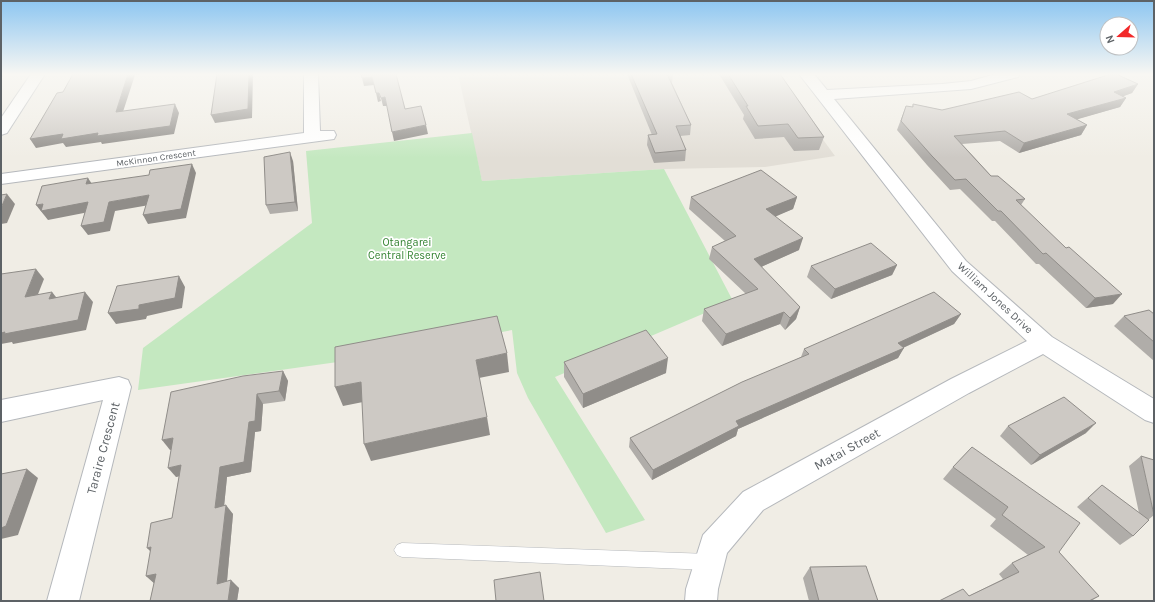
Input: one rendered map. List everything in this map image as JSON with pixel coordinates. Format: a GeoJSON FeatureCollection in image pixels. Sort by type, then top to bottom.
{"type":"FeatureCollection","features":[{"type":"Feature","properties":{"kind":"street"},"geometry":{"type":"LineString","coordinates":[[1,130],[19,102]]}},
{"type":"Feature","properties":{"kind":"street","name":"McKinnon Crescent"},"geometry":{"type":"LineString","coordinates":[[1,179],[320,136],[315,102]]}},
{"type":"Feature","properties":{"kind":"street","name":"William Jones Drive"},"geometry":{"type":"LineString","coordinates":[[829,102],[960,266],[1044,343],[1154,412]]}},
{"type":"Feature","properties":{"kind":"street","name":"Matai Street"},"geometry":{"type":"LineString","coordinates":[[702,601],[702,589],[714,545],[754,501],[960,386],[1044,343]]}},
{"type":"Feature","properties":{"kind":"street","name":"Taraire Crescent"},"geometry":{"type":"LineString","coordinates":[[1,411],[119,387],[63,601]]}},
{"type":"Feature","properties":{"kind":"lane"},"geometry":{"type":"LineString","coordinates":[[402,550],[710,562]]}},
{"type":"Feature","properties":{"kind":"shaded area"},"geometry":{"type":"Polygon","coordinates":[[[464,102],[796,102],[835,156],[765,167],[664,169],[482,181],[464,102]]]}},
{"type":"Feature","properties":{"kind":"green space","name":"Otangarei Central Reserve"},"geometry":{"type":"Polygon","coordinates":[[[472,133],[482,181],[664,169],[733,301],[555,377],[645,520],[606,533],[528,398],[517,373],[512,330],[359,359],[138,390],[143,348],[312,223],[306,151],[472,133]]]}},
{"type":"Feature","properties":{"kind":"building"},"geometry":{"type":"Polygon","coordinates":[[[52,102],[119,102],[116,112],[175,104],[170,126],[97,136],[98,133],[61,139],[63,134],[30,139],[52,102]]]}},
{"type":"Feature","properties":{"kind":"building"},"geometry":{"type":"Polygon","coordinates":[[[213,102],[248,102],[248,109],[211,115],[213,102]]]}},
{"type":"Feature","properties":{"kind":"building"},"geometry":{"type":"Polygon","coordinates":[[[386,102],[403,102],[405,109],[421,106],[426,125],[392,132],[386,102]]]}},
{"type":"Feature","properties":{"kind":"building"},"geometry":{"type":"Polygon","coordinates":[[[643,102],[680,102],[691,125],[676,126],[686,150],[655,153],[648,135],[657,134],[643,102]]]}},
{"type":"Feature","properties":{"kind":"building"},"geometry":{"type":"Polygon","coordinates":[[[746,102],[800,102],[824,137],[798,138],[788,124],[758,126],[746,106],[748,106],[746,102]]]}},
{"type":"Feature","properties":{"kind":"building"},"geometry":{"type":"Polygon","coordinates":[[[976,102],[1111,102],[1067,114],[1087,125],[1024,143],[1005,131],[954,136],[991,176],[998,176],[1025,199],[1016,200],[1066,248],[1069,247],[1122,294],[1095,298],[1046,253],[1043,254],[1001,211],[998,211],[966,179],[955,180],[901,121],[906,106],[913,107],[913,104],[942,110],[976,102]]]}},
{"type":"Feature","properties":{"kind":"building"},"geometry":{"type":"Polygon","coordinates":[[[290,152],[295,202],[266,205],[264,157],[290,152]]]}},
{"type":"Feature","properties":{"kind":"building"},"geometry":{"type":"Polygon","coordinates":[[[192,164],[181,209],[143,215],[149,195],[109,202],[104,222],[81,226],[88,202],[41,211],[43,204],[36,205],[42,186],[88,178],[86,184],[149,175],[150,170],[192,164]]]}},
{"type":"Feature","properties":{"kind":"building"},"geometry":{"type":"Polygon","coordinates":[[[761,170],[797,197],[766,209],[803,238],[754,259],[800,307],[790,318],[784,312],[726,334],[704,309],[758,289],[712,247],[736,236],[691,197],[761,170]]]}},
{"type":"Feature","properties":{"kind":"building"},"geometry":{"type":"Polygon","coordinates":[[[7,194],[1,208],[1,195],[7,194]]]}},
{"type":"Feature","properties":{"kind":"building"},"geometry":{"type":"Polygon","coordinates":[[[871,243],[897,265],[835,289],[811,266],[871,243]]]}},
{"type":"Feature","properties":{"kind":"building"},"geometry":{"type":"Polygon","coordinates":[[[36,269],[25,297],[52,292],[49,299],[85,292],[78,320],[4,334],[5,332],[1,333],[1,274],[36,269]]]}},
{"type":"Feature","properties":{"kind":"building"},"geometry":{"type":"Polygon","coordinates":[[[179,276],[175,298],[139,305],[139,309],[108,313],[117,286],[179,276]]]}},
{"type":"Feature","properties":{"kind":"building"},"geometry":{"type":"Polygon","coordinates":[[[934,292],[961,314],[898,343],[904,348],[736,421],[739,426],[653,470],[630,438],[742,382],[809,354],[804,349],[934,292]]]}},
{"type":"Feature","properties":{"kind":"building"},"geometry":{"type":"Polygon","coordinates":[[[1149,310],[1154,314],[1154,342],[1124,316],[1149,310]]]}},
{"type":"Feature","properties":{"kind":"building"},"geometry":{"type":"Polygon","coordinates":[[[497,316],[507,353],[476,360],[487,417],[364,444],[361,382],[335,387],[335,347],[497,316]]]}},
{"type":"Feature","properties":{"kind":"building"},"geometry":{"type":"Polygon","coordinates":[[[646,330],[668,358],[583,394],[564,362],[646,330]]]}},
{"type":"Feature","properties":{"kind":"building"},"geometry":{"type":"Polygon","coordinates":[[[283,371],[279,391],[257,394],[255,421],[249,422],[244,462],[220,467],[215,508],[226,505],[217,584],[231,580],[228,601],[150,601],[156,574],[146,576],[151,547],[147,548],[151,523],[172,518],[181,465],[168,468],[173,438],[162,440],[171,392],[243,376],[283,371]]]}},
{"type":"Feature","properties":{"kind":"building"},"geometry":{"type":"Polygon","coordinates":[[[1064,397],[1096,423],[1040,455],[1008,426],[1064,397]]]}},
{"type":"Feature","properties":{"kind":"building"},"geometry":{"type":"Polygon","coordinates":[[[972,447],[1080,523],[1059,552],[1099,596],[1089,601],[939,601],[963,589],[969,596],[1019,572],[1012,563],[1045,547],[1002,515],[1008,507],[953,467],[972,447]]]}},
{"type":"Feature","properties":{"kind":"building"},"geometry":{"type":"Polygon","coordinates":[[[1141,456],[1154,460],[1154,515],[1141,456]]]}},
{"type":"Feature","properties":{"kind":"building"},"geometry":{"type":"Polygon","coordinates":[[[27,469],[6,526],[1,528],[1,474],[27,469]]]}},
{"type":"Feature","properties":{"kind":"building"},"geometry":{"type":"Polygon","coordinates":[[[1102,485],[1149,520],[1133,536],[1088,498],[1102,485]]]}},
{"type":"Feature","properties":{"kind":"building"},"geometry":{"type":"Polygon","coordinates":[[[866,566],[878,601],[819,601],[810,567],[866,566]]]}},
{"type":"Feature","properties":{"kind":"building"},"geometry":{"type":"Polygon","coordinates":[[[540,572],[544,601],[496,601],[494,580],[540,572]]]}}]}
